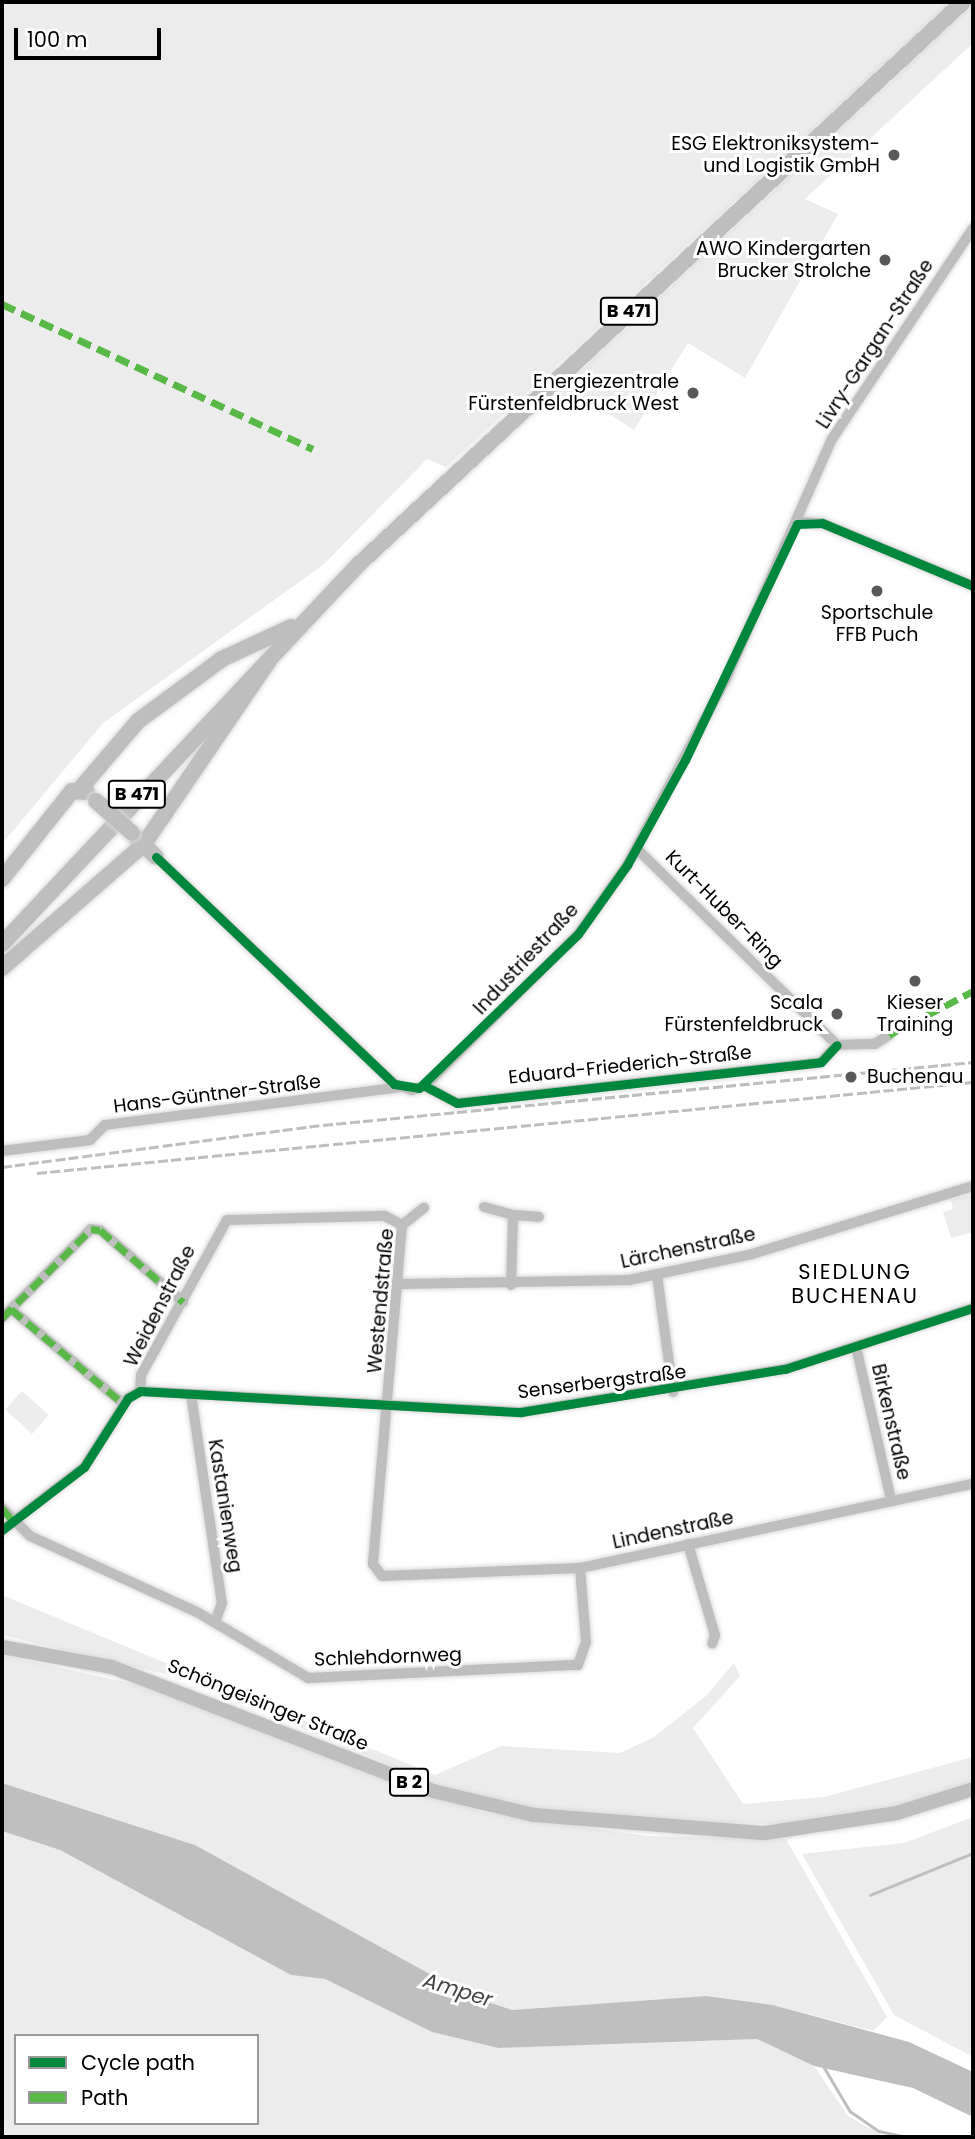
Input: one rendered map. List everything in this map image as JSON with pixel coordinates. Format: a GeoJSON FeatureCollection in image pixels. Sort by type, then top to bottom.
{"type":"FeatureCollection","features":[{"type":"Feature","properties":{"kind":"highway","name":"B 471"},"geometry":{"type":"LineString","coordinates":[[2,944],[275,647],[962,2]]}},
{"type":"Feature","properties":{"kind":"highway"},"geometry":{"type":"LineString","coordinates":[[2,878],[42,823],[80,789],[138,721],[222,659],[299,624]]}},
{"type":"Feature","properties":{"kind":"highway"},"geometry":{"type":"LineString","coordinates":[[2,968],[138,839],[259,681],[275,647]]}},
{"type":"Feature","properties":{"kind":"highway"},"geometry":{"type":"LineString","coordinates":[[80,789],[156,857]]}},
{"type":"Feature","properties":{"kind":"main road","name":"Schöngeisinger Straße"},"geometry":{"type":"LineString","coordinates":[[2,1647],[74,1657],[160,1682],[396,1777],[484,1805],[705,1832],[835,1825],[973,1789]]}},
{"type":"Feature","properties":{"kind":"street","name":"Livry-Gargan-Straße"},"geometry":{"type":"LineString","coordinates":[[800,522],[844,419],[973,228]]}},
{"type":"Feature","properties":{"kind":"street"},"geometry":{"type":"LineString","coordinates":[[800,522],[822,523],[973,586]]}},
{"type":"Feature","properties":{"kind":"street","name":"Industriestraße"},"geometry":{"type":"LineString","coordinates":[[425,1086],[578,934],[637,849],[800,522]]}},
{"type":"Feature","properties":{"kind":"street","name":"Kurt-Huber-Ring"},"geometry":{"type":"LineString","coordinates":[[637,849],[837,1045]]}},
{"type":"Feature","properties":{"kind":"street"},"geometry":{"type":"LineString","coordinates":[[156,857],[400,1087],[425,1086]]}},
{"type":"Feature","properties":{"kind":"street"},"geometry":{"type":"LineString","coordinates":[[837,1045],[875,1044],[889,1035]]}},
{"type":"Feature","properties":{"kind":"street","name":"Eduard-Friederich-Straße"},"geometry":{"type":"LineString","coordinates":[[425,1086],[457,1103],[821,1062],[837,1045]]}},
{"type":"Feature","properties":{"kind":"street","name":"Hans-Güntner-Straße"},"geometry":{"type":"LineString","coordinates":[[2,1150],[90,1140],[105,1125],[400,1087]]}},
{"type":"Feature","properties":{"kind":"street","name":"Lärchenstraße"},"geometry":{"type":"LineString","coordinates":[[400,1284],[511,1285],[657,1275],[752,1254],[973,1186]]}},
{"type":"Feature","properties":{"kind":"street"},"geometry":{"type":"LineString","coordinates":[[484,1207],[513,1215],[539,1217]]}},
{"type":"Feature","properties":{"kind":"street","name":"Westendstraße"},"geometry":{"type":"LineString","coordinates":[[378,1573],[373,1564],[400,1284],[402,1225],[424,1208]]}},
{"type":"Feature","properties":{"kind":"street"},"geometry":{"type":"LineString","coordinates":[[511,1285],[513,1215]]}},
{"type":"Feature","properties":{"kind":"street","name":"Weidenstraße"},"geometry":{"type":"LineString","coordinates":[[2,1530],[84,1467],[124,1404],[140,1391],[141,1375],[183,1303],[221,1226],[233,1217],[385,1216],[402,1225]]}},
{"type":"Feature","properties":{"kind":"street"},"geometry":{"type":"LineString","coordinates":[[2,1318],[91,1229],[100,1230],[183,1303]]}},
{"type":"Feature","properties":{"kind":"street"},"geometry":{"type":"LineString","coordinates":[[657,1275],[673,1391]]}},
{"type":"Feature","properties":{"kind":"street","name":"Senserbergstraße"},"geometry":{"type":"LineString","coordinates":[[140,1391],[521,1412],[673,1391],[857,1350],[973,1308]]}},
{"type":"Feature","properties":{"kind":"street"},"geometry":{"type":"LineString","coordinates":[[10,1309],[124,1404]]}},
{"type":"Feature","properties":{"kind":"street","name":"Birkenstraße"},"geometry":{"type":"LineString","coordinates":[[857,1350],[891,1500]]}},
{"type":"Feature","properties":{"kind":"street","name":"Kastanienweg"},"geometry":{"type":"LineString","coordinates":[[191,1394],[222,1603],[215,1622]]}},
{"type":"Feature","properties":{"kind":"street","name":"Lindenstraße"},"geometry":{"type":"LineString","coordinates":[[378,1573],[389,1578],[580,1568],[973,1484]]}},
{"type":"Feature","properties":{"kind":"street","name":"Schlehdornweg"},"geometry":{"type":"LineString","coordinates":[[2,1508],[30,1536],[215,1622],[308,1678],[569,1667],[581,1662],[586,1651],[580,1568]]}},
{"type":"Feature","properties":{"kind":"street"},"geometry":{"type":"LineString","coordinates":[[688,1544],[715,1635],[712,1644]]}},
{"type":"Feature","properties":{"kind":"shaded area"},"geometry":{"type":"Polygon","coordinates":[[[2,2],[951,2],[446,467],[427,459],[323,565],[103,723],[2,844],[2,2]]]}},
{"type":"Feature","properties":{"kind":"shaded area"},"geometry":{"type":"Polygon","coordinates":[[[973,5],[973,43],[805,199],[838,214],[745,378],[688,343],[634,430],[595,405],[555,395],[973,5]]]}},
{"type":"Feature","properties":{"kind":"shaded area"},"geometry":{"type":"Polygon","coordinates":[[[973,1193],[973,1232],[951,1238],[943,1212],[953,1209],[951,1200],[973,1193]]]}},
{"type":"Feature","properties":{"kind":"shaded area"},"geometry":{"type":"Polygon","coordinates":[[[22,1391],[49,1415],[32,1434],[5,1410],[22,1391]]]}},
{"type":"Feature","properties":{"kind":"shaded area"},"geometry":{"type":"Polygon","coordinates":[[[2,1595],[435,1775],[501,1746],[620,1753],[654,1737],[706,1696],[734,1663],[740,1676],[693,1728],[743,1804],[824,1797],[973,1757],[973,1781],[893,1807],[788,1824],[651,1821],[536,1809],[439,1785],[177,1677],[2,1635],[2,1595]]]}},
{"type":"Feature","properties":{"kind":"shaded area"},"geometry":{"type":"Polygon","coordinates":[[[2,1655],[156,1689],[482,1812],[647,1836],[786,1839],[887,2017],[873,2031],[773,2005],[706,1996],[512,2010],[470,1996],[195,1845],[2,1783],[2,1655]]]}},
{"type":"Feature","properties":{"kind":"shaded area"},"geometry":{"type":"Polygon","coordinates":[[[973,1817],[973,2057],[894,2015],[802,1854],[904,1843],[973,1817]]]}},
{"type":"Feature","properties":{"kind":"shaded area"},"geometry":{"type":"Polygon","coordinates":[[[2,1831],[60,1850],[291,1975],[325,1979],[432,2032],[498,2048],[757,2039],[814,2066],[848,2116],[885,2137],[2,2137],[2,1831]]]}},
{"type":"Feature","properties":{"kind":"water","name":"Amper"},"geometry":{"type":"Polygon","coordinates":[[[2,1783],[195,1845],[470,1996],[512,2010],[706,1996],[773,2005],[909,2042],[973,2072],[973,2117],[913,2088],[814,2066],[757,2039],[498,2048],[432,2032],[325,1979],[291,1975],[60,1850],[2,1831],[2,1783]]]}},
{"type":"Feature","properties":{"kind":"waterway"},"geometry":{"type":"LineString","coordinates":[[870,1895],[973,1853]]}},
{"type":"Feature","properties":{"kind":"waterway"},"geometry":{"type":"LineString","coordinates":[[824,2067],[850,2111],[879,2131],[907,2137]]}},
{"type":"Feature","properties":{"kind":"railway"},"geometry":{"type":"LineString","coordinates":[[2,1167],[323,1125],[973,1062]]}},
{"type":"Feature","properties":{"kind":"railway"},"geometry":{"type":"LineString","coordinates":[[37,1173],[973,1082]]}},
{"type":"Feature","properties":{"kind":"marked path"},"geometry":{"type":"LineString","coordinates":[[2,304],[313,449]]}},
{"type":"Feature","properties":{"kind":"marked path"},"geometry":{"type":"LineString","coordinates":[[889,1035],[973,991]]}},
{"type":"Feature","properties":{"kind":"marked path"},"geometry":{"type":"LineString","coordinates":[[2,1318],[91,1229],[100,1230],[183,1302]]}},
{"type":"Feature","properties":{"kind":"marked path"},"geometry":{"type":"LineString","coordinates":[[11,1309],[124,1404]]}},
{"type":"Feature","properties":{"kind":"marked path"},"geometry":{"type":"LineString","coordinates":[[2,1508],[13,1521]]}},
{"type":"Feature","properties":{"kind":"cycle path"},"geometry":{"type":"LineString","coordinates":[[156,857],[394,1084],[419,1088],[578,934],[627,865],[685,760],[797,524],[822,523],[973,586]]}},
{"type":"Feature","properties":{"kind":"cycle path"},"geometry":{"type":"LineString","coordinates":[[425,1086],[457,1103],[821,1062],[837,1045]]}},
{"type":"Feature","properties":{"kind":"cycle path"},"geometry":{"type":"LineString","coordinates":[[2,1530],[84,1467],[128,1398],[140,1391],[521,1412],[785,1369],[973,1308]]}},
{"type":"Feature","properties":{"kind":"place","name":"ESG Elektroniksystem- und Logistik GmbH"},"geometry":{"type":"Point","coordinates":[894,155]}},
{"type":"Feature","properties":{"kind":"place","name":"AWO Kindergarten Brucker Strolche"},"geometry":{"type":"Point","coordinates":[885,260]}},
{"type":"Feature","properties":{"kind":"place","name":"Energiezentrale Fürstenfeldbruck West"},"geometry":{"type":"Point","coordinates":[693,393]}},
{"type":"Feature","properties":{"kind":"place","name":"Sportschule FFB Puch"},"geometry":{"type":"Point","coordinates":[877,591]}},
{"type":"Feature","properties":{"kind":"place","name":"Kieser Training"},"geometry":{"type":"Point","coordinates":[915,981]}},
{"type":"Feature","properties":{"kind":"place","name":"Scala Fürstenfeldbruck"},"geometry":{"type":"Point","coordinates":[837,1014]}},
{"type":"Feature","properties":{"kind":"place","name":"Buchenau"},"geometry":{"type":"Point","coordinates":[851,1077]}},
{"type":"Feature","properties":{"kind":"district","name":"SIEDLUNG BUCHENAU"},"geometry":{"type":"Point","coordinates":[855,1284]}}]}
